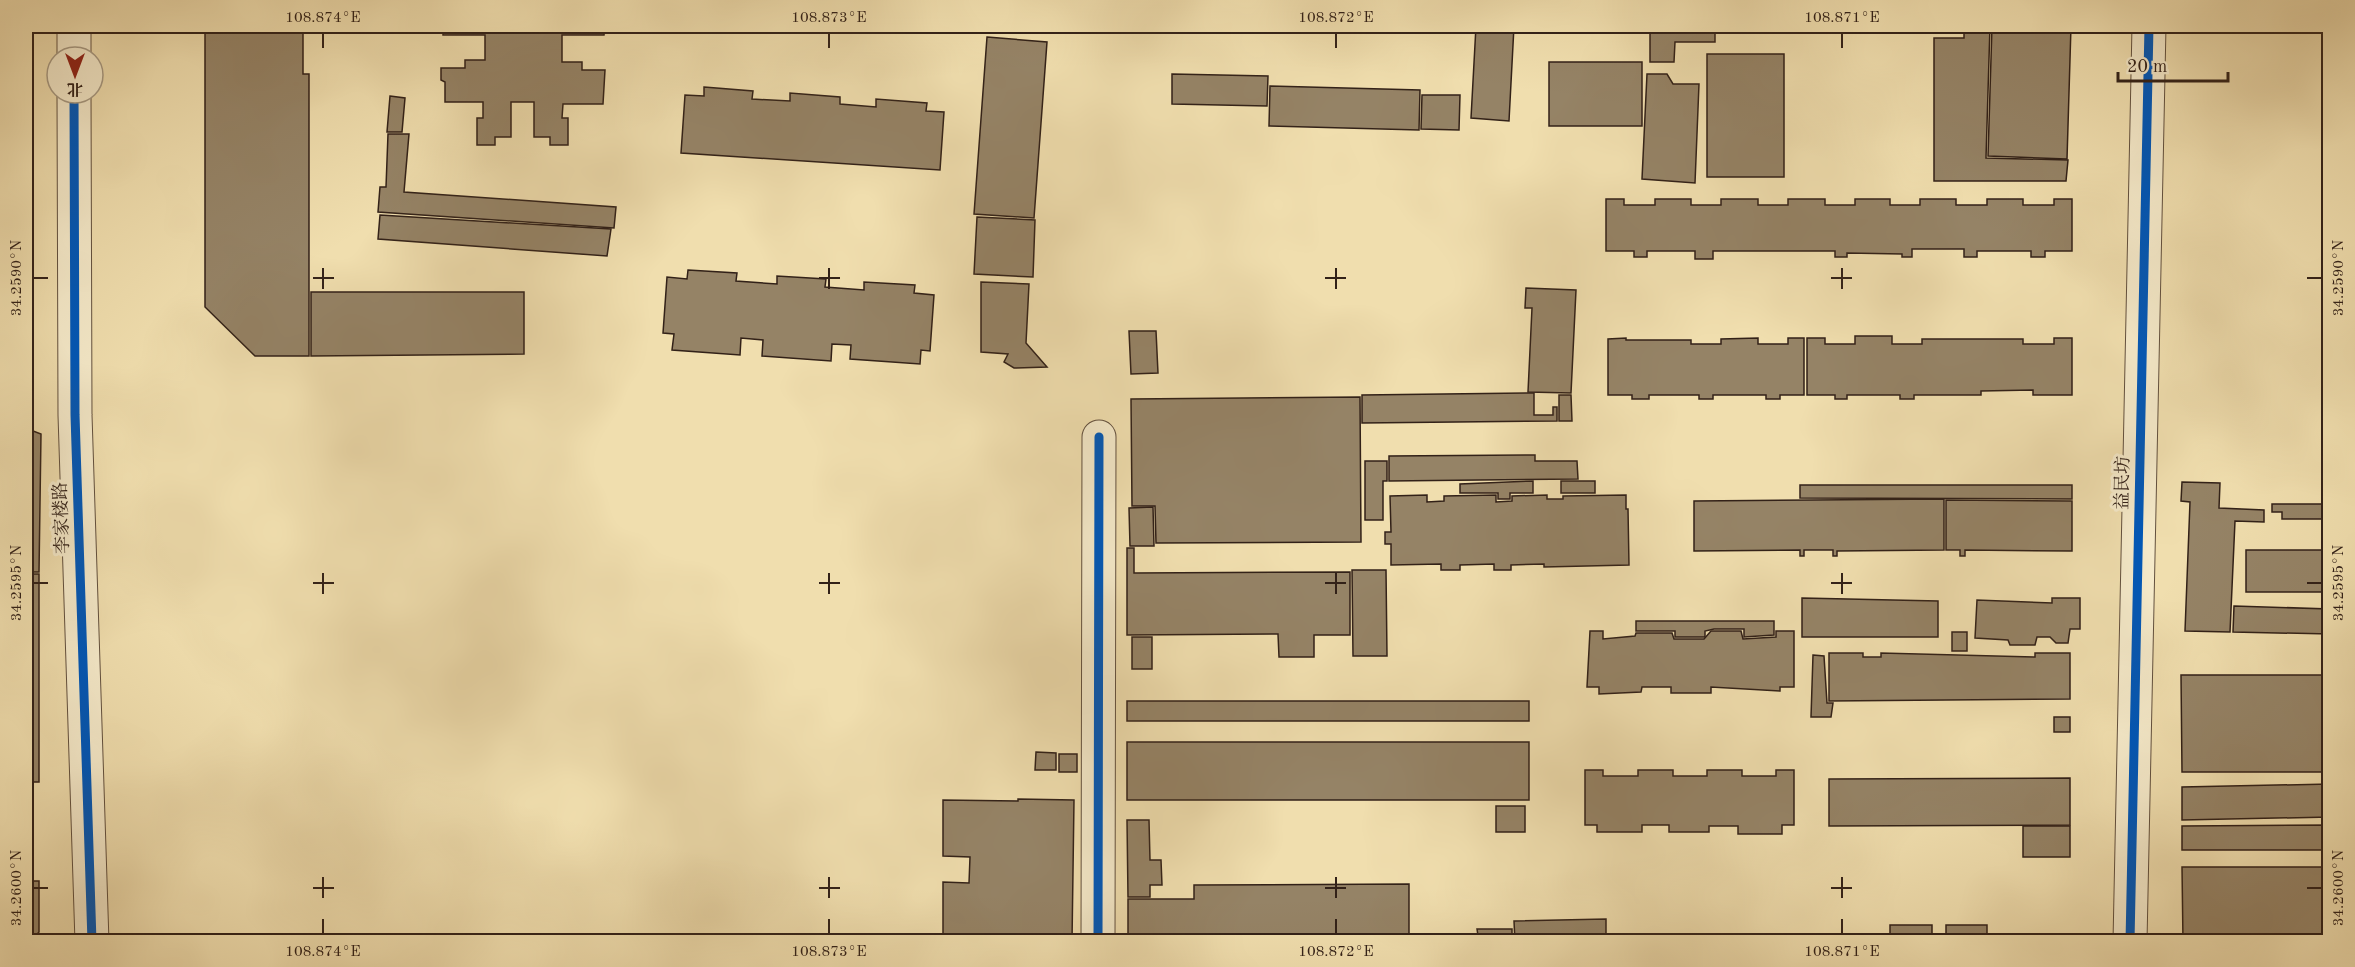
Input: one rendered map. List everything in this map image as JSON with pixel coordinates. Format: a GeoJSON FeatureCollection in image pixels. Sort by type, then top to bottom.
{"type":"FeatureCollection","features":[{"type":"Feature","properties":{"kind":"street"},"geometry":{"type":"LineString","coordinates":[[74,26],[74,45]]}},
{"type":"Feature","properties":{"kind":"street","name":"益民坊"},"geometry":{"type":"LineString","coordinates":[[2130,942],[2149,26]]}},
{"type":"Feature","properties":{"kind":"street","name":"李家楼路"},"geometry":{"type":"LineString","coordinates":[[74,105],[75,415],[92,942]]}},
{"type":"Feature","properties":{"kind":"street"},"geometry":{"type":"LineString","coordinates":[[1098,942],[1099,437]]}},
{"type":"Feature","properties":{"kind":"building"},"geometry":{"type":"Polygon","coordinates":[[[205,26],[303,26],[303,74],[309,74],[309,356],[255,356],[205,307],[205,26]]]}},
{"type":"Feature","properties":{"kind":"building"},"geometry":{"type":"Polygon","coordinates":[[[443,26],[605,26],[604,35],[562,35],[562,62],[582,62],[582,70],[605,70],[603,104],[563,104],[562,118],[568,118],[568,145],[550,145],[550,137],[534,137],[534,102],[511,102],[511,137],[495,137],[495,145],[477,145],[477,118],[483,118],[483,102],[445,102],[445,82],[441,80],[441,68],[465,68],[465,60],[485,60],[485,35],[443,35],[443,26]]]}},
{"type":"Feature","properties":{"kind":"building"},"geometry":{"type":"Polygon","coordinates":[[[1476,26],[1514,26],[1509,121],[1471,118],[1476,26]]]}},
{"type":"Feature","properties":{"kind":"building"},"geometry":{"type":"Polygon","coordinates":[[[1650,26],[1715,26],[1715,42],[1675,42],[1674,62],[1650,62],[1650,26]]]}},
{"type":"Feature","properties":{"kind":"building"},"geometry":{"type":"Polygon","coordinates":[[[1964,26],[1990,26],[1986,158],[2068,160],[2066,181],[1934,181],[1934,38],[1964,38],[1964,26]]]}},
{"type":"Feature","properties":{"kind":"building"},"geometry":{"type":"Polygon","coordinates":[[[1992,26],[2071,26],[2067,159],[1988,156],[1992,26]]]}},
{"type":"Feature","properties":{"kind":"building"},"geometry":{"type":"Polygon","coordinates":[[[987,37],[1047,42],[1034,218],[974,214],[987,37]]]}},
{"type":"Feature","properties":{"kind":"building"},"geometry":{"type":"Polygon","coordinates":[[[1707,54],[1784,54],[1784,177],[1707,177],[1707,54]]]}},
{"type":"Feature","properties":{"kind":"building"},"geometry":{"type":"Polygon","coordinates":[[[1549,62],[1642,62],[1642,126],[1549,126],[1549,62]]]}},
{"type":"Feature","properties":{"kind":"building"},"geometry":{"type":"Polygon","coordinates":[[[1172,74],[1268,76],[1267,106],[1172,104],[1172,74]]]}},
{"type":"Feature","properties":{"kind":"building"},"geometry":{"type":"Polygon","coordinates":[[[1647,74],[1667,74],[1673,84],[1699,84],[1695,183],[1642,179],[1647,74]]]}},
{"type":"Feature","properties":{"kind":"building"},"geometry":{"type":"Polygon","coordinates":[[[1270,86],[1420,90],[1419,130],[1269,126],[1270,86]]]}},
{"type":"Feature","properties":{"kind":"building"},"geometry":{"type":"Polygon","coordinates":[[[704,87],[753,91],[752,99],[790,101],[790,93],[840,97],[840,104],[876,107],[876,99],[927,103],[926,111],[944,112],[940,170],[681,153],[685,95],[704,96],[704,87]]]}},
{"type":"Feature","properties":{"kind":"building"},"geometry":{"type":"Polygon","coordinates":[[[1422,95],[1460,95],[1459,130],[1421,129],[1422,95]]]}},
{"type":"Feature","properties":{"kind":"building"},"geometry":{"type":"Polygon","coordinates":[[[390,96],[405,98],[402,132],[387,132],[390,96]]]}},
{"type":"Feature","properties":{"kind":"building"},"geometry":{"type":"Polygon","coordinates":[[[388,134],[409,134],[404,192],[616,207],[614,228],[378,212],[380,187],[386,187],[388,134]]]}},
{"type":"Feature","properties":{"kind":"building"},"geometry":{"type":"Polygon","coordinates":[[[1606,199],[1624,199],[1624,205],[1655,205],[1655,199],[1691,199],[1691,205],[1721,205],[1721,199],[1758,199],[1758,205],[1788,205],[1788,199],[1825,199],[1825,205],[1855,205],[1855,199],[1890,199],[1890,205],[1920,205],[1920,199],[1956,199],[1956,205],[1987,205],[1987,199],[2023,199],[2023,205],[2054,205],[2054,199],[2072,199],[2072,251],[2045,251],[2045,257],[2031,257],[2031,251],[1977,251],[1977,257],[1964,257],[1964,249],[1912,249],[1912,257],[1902,257],[1902,254],[1847,253],[1847,257],[1835,257],[1835,251],[1713,251],[1713,259],[1695,259],[1695,251],[1647,251],[1647,257],[1634,257],[1634,251],[1606,251],[1606,199]]]}},
{"type":"Feature","properties":{"kind":"building"},"geometry":{"type":"Polygon","coordinates":[[[380,215],[611,229],[607,256],[378,239],[380,215]]]}},
{"type":"Feature","properties":{"kind":"building"},"geometry":{"type":"Polygon","coordinates":[[[977,217],[1035,220],[1033,277],[974,274],[977,217]]]}},
{"type":"Feature","properties":{"kind":"building"},"geometry":{"type":"Polygon","coordinates":[[[27,231],[27,364],[26,364],[27,231]]]}},
{"type":"Feature","properties":{"kind":"building"},"geometry":{"type":"Polygon","coordinates":[[[688,270],[737,273],[736,281],[777,284],[777,276],[826,279],[825,287],[864,290],[864,282],[915,285],[914,293],[934,295],[930,351],[921,350],[920,364],[850,359],[851,345],[832,344],[831,361],[762,356],[763,340],[741,338],[740,355],[672,350],[674,334],[663,333],[667,277],[687,279],[688,270]]]}},
{"type":"Feature","properties":{"kind":"building"},"geometry":{"type":"Polygon","coordinates":[[[981,282],[1029,284],[1026,343],[1047,367],[1014,368],[1004,362],[1008,354],[981,352],[981,282]]]}},
{"type":"Feature","properties":{"kind":"building"},"geometry":{"type":"Polygon","coordinates":[[[1526,288],[1576,290],[1571,393],[1528,392],[1532,308],[1525,308],[1526,288]]]}},
{"type":"Feature","properties":{"kind":"building"},"geometry":{"type":"Polygon","coordinates":[[[311,292],[524,292],[524,354],[311,356],[311,292]]]}},
{"type":"Feature","properties":{"kind":"building"},"geometry":{"type":"Polygon","coordinates":[[[1129,331],[1156,331],[1158,373],[1131,374],[1129,331]]]}},
{"type":"Feature","properties":{"kind":"building"},"geometry":{"type":"Polygon","coordinates":[[[1855,336],[1892,336],[1892,344],[1922,344],[1922,339],[2023,339],[2023,344],[2054,344],[2054,338],[2072,338],[2072,395],[2033,395],[2033,390],[1981,391],[1981,395],[1914,395],[1914,399],[1900,399],[1900,395],[1847,395],[1847,399],[1835,399],[1835,395],[1807,395],[1807,338],[1825,338],[1825,344],[1855,344],[1855,336]]]}},
{"type":"Feature","properties":{"kind":"building"},"geometry":{"type":"Polygon","coordinates":[[[1626,338],[1626,340],[1691,340],[1691,344],[1721,344],[1721,339],[1758,338],[1758,344],[1788,344],[1788,338],[1804,338],[1804,395],[1780,395],[1780,399],[1766,399],[1766,395],[1713,395],[1713,399],[1699,399],[1699,395],[1649,395],[1649,399],[1632,399],[1632,395],[1608,395],[1608,339],[1626,338]]]}},
{"type":"Feature","properties":{"kind":"building"},"geometry":{"type":"Polygon","coordinates":[[[1534,393],[1534,415],[1553,415],[1553,407],[1557,407],[1557,421],[1362,423],[1362,395],[1534,393]]]}},
{"type":"Feature","properties":{"kind":"building"},"geometry":{"type":"Polygon","coordinates":[[[1559,395],[1571,395],[1572,421],[1559,421],[1559,395]]]}},
{"type":"Feature","properties":{"kind":"building"},"geometry":{"type":"Polygon","coordinates":[[[1360,397],[1361,542],[1156,543],[1155,506],[1132,506],[1131,399],[1360,397]]]}},
{"type":"Feature","properties":{"kind":"building"},"geometry":{"type":"Polygon","coordinates":[[[26,407],[33,407],[33,431],[41,434],[39,572],[26,572],[26,407]]]}},
{"type":"Feature","properties":{"kind":"building"},"geometry":{"type":"Polygon","coordinates":[[[1535,455],[1535,461],[1577,461],[1578,479],[1389,481],[1389,456],[1535,455]]]}},
{"type":"Feature","properties":{"kind":"building"},"geometry":{"type":"Polygon","coordinates":[[[1365,461],[1387,461],[1387,481],[1383,481],[1383,520],[1365,520],[1365,461]]]}},
{"type":"Feature","properties":{"kind":"building"},"geometry":{"type":"Polygon","coordinates":[[[1533,481],[1533,493],[1510,493],[1510,499],[1498,499],[1498,493],[1460,493],[1460,484],[1533,481]]]}},
{"type":"Feature","properties":{"kind":"building"},"geometry":{"type":"Polygon","coordinates":[[[1561,481],[1595,481],[1595,493],[1561,493],[1561,481]]]}},
{"type":"Feature","properties":{"kind":"building"},"geometry":{"type":"Polygon","coordinates":[[[2182,482],[2220,483],[2219,508],[2264,510],[2264,522],[2235,521],[2230,632],[2185,631],[2190,502],[2181,501],[2182,482]]]}},
{"type":"Feature","properties":{"kind":"building"},"geometry":{"type":"Polygon","coordinates":[[[1800,485],[2072,485],[2072,499],[1800,498],[1800,485]]]}},
{"type":"Feature","properties":{"kind":"building"},"geometry":{"type":"Polygon","coordinates":[[[1427,495],[1427,502],[1444,501],[1444,496],[1496,495],[1496,502],[1512,501],[1512,496],[1547,495],[1547,499],[1563,499],[1563,496],[1626,495],[1629,565],[1544,567],[1544,564],[1511,565],[1511,570],[1494,570],[1494,564],[1460,565],[1460,570],[1441,570],[1441,564],[1391,565],[1391,544],[1385,544],[1385,532],[1391,532],[1390,496],[1427,495]]]}},
{"type":"Feature","properties":{"kind":"building"},"geometry":{"type":"Polygon","coordinates":[[[1944,499],[1944,550],[1837,551],[1837,556],[1833,556],[1833,550],[1804,550],[1804,556],[1800,556],[1800,550],[1694,551],[1694,501],[1944,499]]]}},
{"type":"Feature","properties":{"kind":"building"},"geometry":{"type":"Polygon","coordinates":[[[1946,500],[2072,501],[2072,551],[1965,550],[1965,556],[1960,556],[1960,550],[1946,550],[1946,500]]]}},
{"type":"Feature","properties":{"kind":"building"},"geometry":{"type":"Polygon","coordinates":[[[2272,504],[2330,504],[2330,519],[2282,519],[2282,512],[2272,512],[2272,504]]]}},
{"type":"Feature","properties":{"kind":"building"},"geometry":{"type":"Polygon","coordinates":[[[1153,507],[1154,546],[1130,546],[1129,508],[1153,507]]]}},
{"type":"Feature","properties":{"kind":"building"},"geometry":{"type":"Polygon","coordinates":[[[1127,548],[1134,548],[1134,573],[1350,572],[1350,635],[1314,635],[1314,657],[1279,657],[1278,634],[1127,635],[1127,548]]]}},
{"type":"Feature","properties":{"kind":"building"},"geometry":{"type":"Polygon","coordinates":[[[2246,550],[2330,550],[2330,592],[2246,592],[2246,550]]]}},
{"type":"Feature","properties":{"kind":"building"},"geometry":{"type":"Polygon","coordinates":[[[1352,570],[1386,570],[1387,656],[1353,656],[1352,570]]]}},
{"type":"Feature","properties":{"kind":"building"},"geometry":{"type":"Polygon","coordinates":[[[26,574],[39,574],[39,782],[27,782],[27,810],[26,574]]]}},
{"type":"Feature","properties":{"kind":"building"},"geometry":{"type":"Polygon","coordinates":[[[1802,598],[1938,601],[1938,637],[1802,637],[1802,598]]]}},
{"type":"Feature","properties":{"kind":"building"},"geometry":{"type":"Polygon","coordinates":[[[2052,598],[2080,598],[2080,629],[2070,629],[2068,643],[2056,643],[2050,637],[2037,637],[2035,645],[2010,645],[2008,640],[1975,638],[1977,600],[2052,603],[2052,598]]]}},
{"type":"Feature","properties":{"kind":"building"},"geometry":{"type":"Polygon","coordinates":[[[2234,606],[2330,609],[2330,634],[2233,632],[2234,606]]]}},
{"type":"Feature","properties":{"kind":"building"},"geometry":{"type":"Polygon","coordinates":[[[1636,621],[1774,621],[1774,635],[1744,637],[1744,629],[1714,629],[1705,631],[1705,637],[1675,637],[1675,631],[1636,631],[1636,621]]]}},
{"type":"Feature","properties":{"kind":"building"},"geometry":{"type":"Polygon","coordinates":[[[1590,631],[1603,631],[1603,639],[1635,636],[1636,633],[1672,633],[1674,639],[1704,639],[1711,631],[1741,631],[1743,639],[1776,637],[1776,631],[1794,631],[1794,687],[1780,687],[1780,691],[1711,687],[1711,693],[1671,693],[1671,687],[1642,687],[1641,692],[1599,694],[1599,687],[1587,687],[1590,631]]]}},
{"type":"Feature","properties":{"kind":"building"},"geometry":{"type":"Polygon","coordinates":[[[1952,632],[1967,632],[1967,651],[1952,651],[1952,632]]]}},
{"type":"Feature","properties":{"kind":"building"},"geometry":{"type":"Polygon","coordinates":[[[1132,637],[1152,637],[1152,669],[1132,669],[1132,637]]]}},
{"type":"Feature","properties":{"kind":"building"},"geometry":{"type":"Polygon","coordinates":[[[1829,653],[1863,653],[1863,657],[1881,657],[1881,653],[2035,657],[2035,653],[2070,653],[2070,699],[1829,701],[1829,653]]]}},
{"type":"Feature","properties":{"kind":"building"},"geometry":{"type":"Polygon","coordinates":[[[1813,655],[1824,656],[1827,703],[1833,703],[1831,717],[1811,717],[1813,655]]]}},
{"type":"Feature","properties":{"kind":"building"},"geometry":{"type":"Polygon","coordinates":[[[2181,675],[2330,675],[2330,772],[2182,772],[2181,675]]]}},
{"type":"Feature","properties":{"kind":"building"},"geometry":{"type":"Polygon","coordinates":[[[1127,701],[1529,701],[1529,721],[1127,721],[1127,701]]]}},
{"type":"Feature","properties":{"kind":"building"},"geometry":{"type":"Polygon","coordinates":[[[2054,717],[2070,717],[2070,732],[2054,732],[2054,717]]]}},
{"type":"Feature","properties":{"kind":"building"},"geometry":{"type":"Polygon","coordinates":[[[1127,742],[1529,742],[1529,800],[1127,800],[1127,742]]]}},
{"type":"Feature","properties":{"kind":"building"},"geometry":{"type":"Polygon","coordinates":[[[1036,752],[1056,753],[1056,770],[1035,770],[1036,752]]]}},
{"type":"Feature","properties":{"kind":"building"},"geometry":{"type":"Polygon","coordinates":[[[1059,754],[1077,754],[1077,772],[1059,772],[1059,754]]]}},
{"type":"Feature","properties":{"kind":"building"},"geometry":{"type":"Polygon","coordinates":[[[1585,770],[1603,770],[1603,776],[1638,776],[1638,770],[1673,770],[1673,776],[1707,776],[1707,770],[1742,770],[1742,776],[1776,776],[1776,770],[1794,770],[1794,825],[1782,825],[1782,834],[1738,834],[1738,826],[1709,826],[1709,832],[1669,832],[1669,825],[1642,825],[1642,832],[1597,832],[1597,825],[1585,825],[1585,770]]]}},
{"type":"Feature","properties":{"kind":"building"},"geometry":{"type":"Polygon","coordinates":[[[2070,778],[2070,825],[1829,826],[1829,779],[2070,778]]]}},
{"type":"Feature","properties":{"kind":"building"},"geometry":{"type":"Polygon","coordinates":[[[2330,784],[2330,817],[2182,820],[2182,787],[2330,784]]]}},
{"type":"Feature","properties":{"kind":"building"},"geometry":{"type":"Polygon","coordinates":[[[1018,799],[1074,800],[1072,942],[1018,941],[1018,937],[1000,937],[999,942],[943,941],[943,882],[969,883],[970,857],[943,856],[943,800],[1018,801],[1018,799]]]}},
{"type":"Feature","properties":{"kind":"building"},"geometry":{"type":"Polygon","coordinates":[[[1496,806],[1525,806],[1525,832],[1496,832],[1496,806]]]}},
{"type":"Feature","properties":{"kind":"building"},"geometry":{"type":"Polygon","coordinates":[[[1127,820],[1149,820],[1150,860],[1161,860],[1162,885],[1150,885],[1150,897],[1128,897],[1127,820]]]}},
{"type":"Feature","properties":{"kind":"building"},"geometry":{"type":"Polygon","coordinates":[[[2330,825],[2330,850],[2182,850],[2182,826],[2330,825]]]}},
{"type":"Feature","properties":{"kind":"building"},"geometry":{"type":"Polygon","coordinates":[[[2023,826],[2070,826],[2070,857],[2023,857],[2023,826]]]}},
{"type":"Feature","properties":{"kind":"building"},"geometry":{"type":"Polygon","coordinates":[[[26,851],[27,881],[39,881],[39,932],[30,942],[26,942],[26,851]]]}},
{"type":"Feature","properties":{"kind":"building"},"geometry":{"type":"Polygon","coordinates":[[[2182,867],[2330,867],[2330,942],[2183,942],[2182,867]]]}},
{"type":"Feature","properties":{"kind":"building"},"geometry":{"type":"Polygon","coordinates":[[[1409,884],[1409,942],[1128,942],[1128,899],[1194,899],[1194,885],[1409,884]]]}},
{"type":"Feature","properties":{"kind":"building"},"geometry":{"type":"Polygon","coordinates":[[[1606,919],[1606,942],[1515,942],[1514,921],[1606,919]]]}},
{"type":"Feature","properties":{"kind":"building"},"geometry":{"type":"Polygon","coordinates":[[[1890,925],[1932,925],[1932,942],[1890,942],[1890,925]]]}},
{"type":"Feature","properties":{"kind":"building"},"geometry":{"type":"Polygon","coordinates":[[[1946,925],[1987,925],[1987,942],[1946,942],[1946,925]]]}},
{"type":"Feature","properties":{"kind":"building"},"geometry":{"type":"Polygon","coordinates":[[[1477,929],[1512,929],[1512,942],[1479,942],[1477,929]]]}},
{"type":"Feature","properties":{"kind":"cycle path"},"geometry":{"type":"LineString","coordinates":[[2130,942],[2149,26]]}},
{"type":"Feature","properties":{"kind":"cycle path"},"geometry":{"type":"LineString","coordinates":[[74,105],[75,415],[92,942]]}},
{"type":"Feature","properties":{"kind":"cycle path"},"geometry":{"type":"LineString","coordinates":[[1098,942],[1099,437]]}}]}
